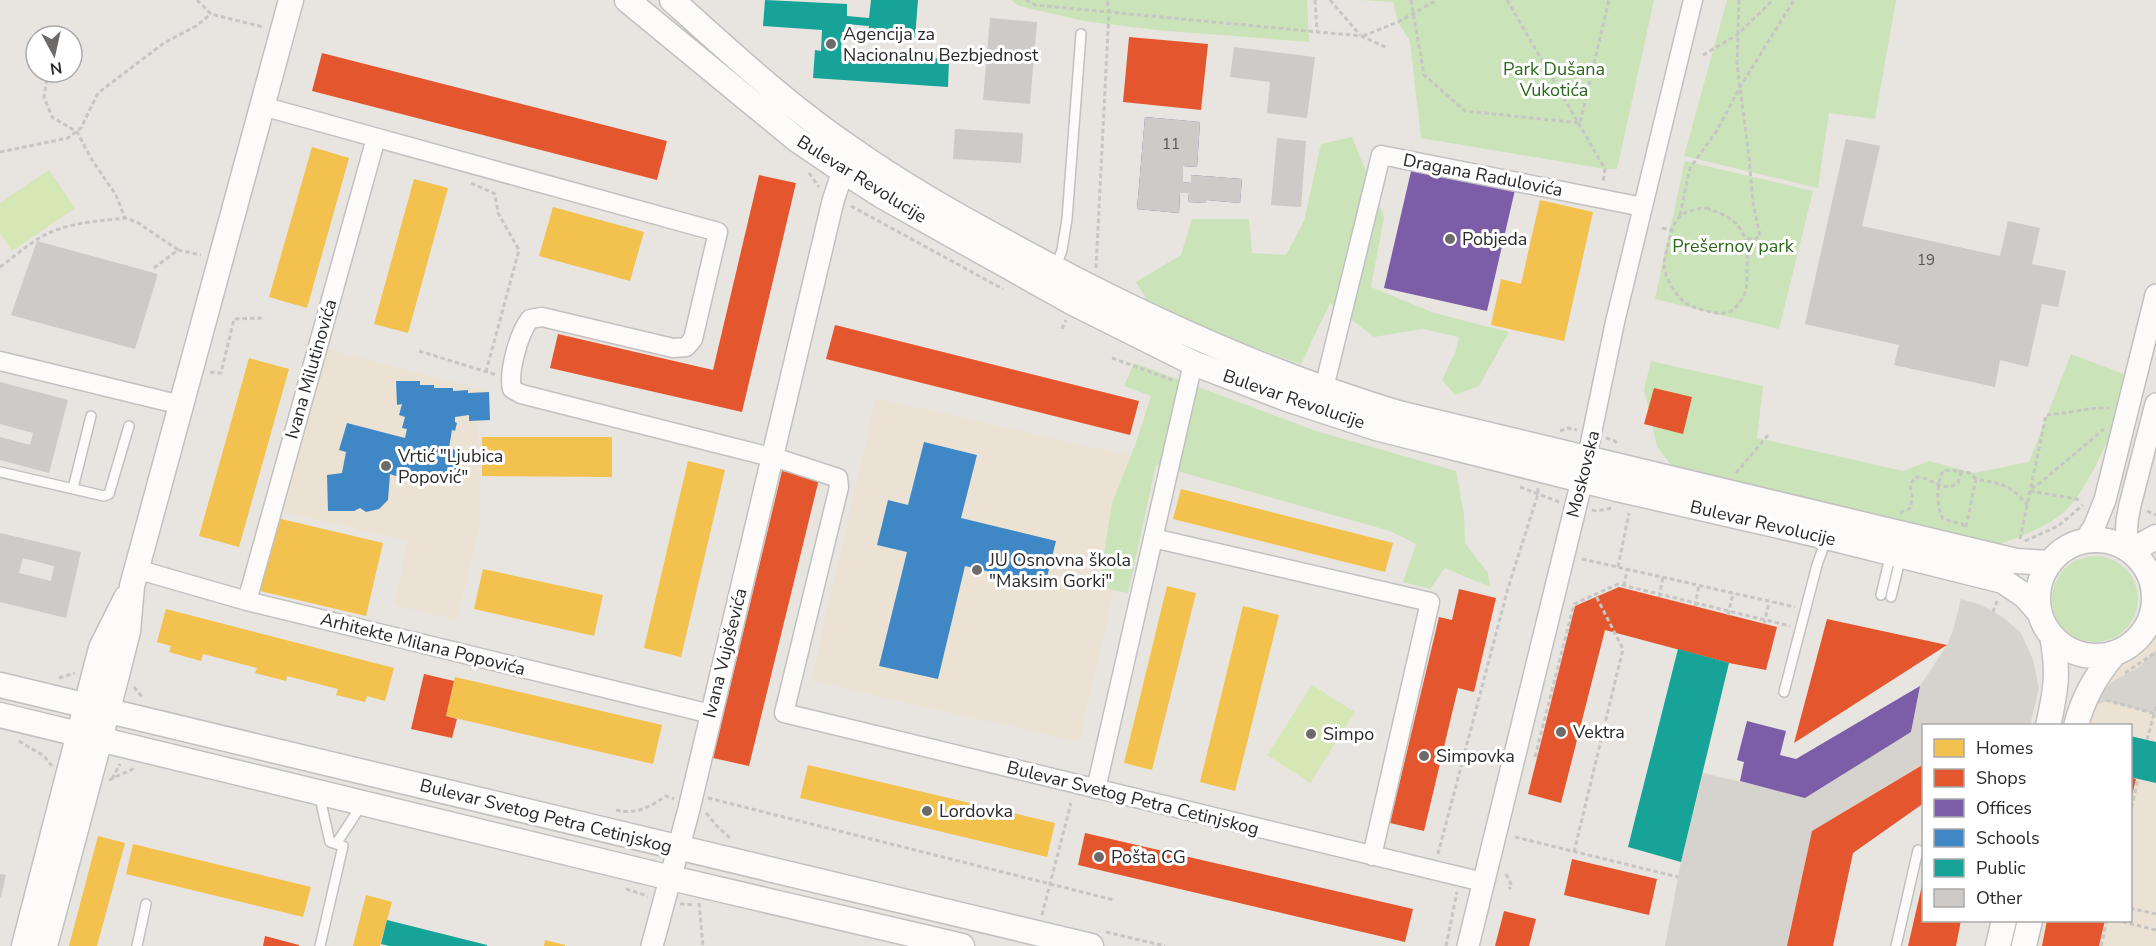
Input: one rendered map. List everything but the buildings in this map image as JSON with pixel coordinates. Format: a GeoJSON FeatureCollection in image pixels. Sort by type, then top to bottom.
{"type":"FeatureCollection","features":[{"type":"Feature","properties":{"kind":"main road"},"geometry":{"type":"LineString","coordinates":[[24,946],[98,708],[101,648],[134,578],[291,0]]}},
{"type":"Feature","properties":{"kind":"main road","name":"Bulevar Revolucije"},"geometry":{"type":"LineString","coordinates":[[627,0],[796,139],[1059,260],[1173,328],[1238,356],[1324,388],[1584,469],[1827,537],[2003,581],[2001,596],[2025,596],[2040,613]]}},
{"type":"Feature","properties":{"kind":"main road","name":"Bulevar Revolucije"},"geometry":{"type":"LineString","coordinates":[[672,0],[800,111],[882,196],[1075,304],[1190,374],[1287,399],[1376,428],[2018,550],[2050,563]]}},
{"type":"Feature","properties":{"kind":"main road"},"geometry":{"type":"LineString","coordinates":[[2128,550],[2153,527]]}},
{"type":"Feature","properties":{"kind":"main road"},"geometry":{"type":"LineString","coordinates":[[2048,724],[2057,689],[2057,675],[2052,636],[2040,613],[2038,592],[2044,572],[2060,553],[2072,545],[2085,541],[2113,542],[2128,550],[2147,570],[2155,592],[2154,606],[2147,626],[2120,663],[2103,667],[2085,695],[2077,724]]}},
{"type":"Feature","properties":{"kind":"main road"},"geometry":{"type":"LineString","coordinates":[[2052,636],[2062,645],[2081,654],[2102,656],[2120,663]]}},
{"type":"Feature","properties":{"kind":"main road","name":"Bulevar Svetog Petra Cetinjskog"},"geometry":{"type":"LineString","coordinates":[[0,685],[1091,946]]}},
{"type":"Feature","properties":{"kind":"main road","name":"Bulevar Svetog Petra Cetinjskog"},"geometry":{"type":"LineString","coordinates":[[0,715],[671,878],[962,946]]}},
{"type":"Feature","properties":{"kind":"main road"},"geometry":{"type":"LineString","coordinates":[[45,946],[90,736]]}},
{"type":"Feature","properties":{"kind":"main road"},"geometry":{"type":"LineString","coordinates":[[1998,946],[2004,922]]}},
{"type":"Feature","properties":{"kind":"main road"},"geometry":{"type":"LineString","coordinates":[[2024,946],[2030,922]]}},
{"type":"Feature","properties":{"kind":"street","name":"Moskovska"},"geometry":{"type":"LineString","coordinates":[[1468,946],[1584,469],[1615,322],[1693,0]]}},
{"type":"Feature","properties":{"kind":"street"},"geometry":{"type":"LineString","coordinates":[[262,106],[718,232],[693,339],[686,348],[673,348],[542,317],[530,319],[523,327],[511,384],[521,394],[772,459]]}},
{"type":"Feature","properties":{"kind":"street","name":"Ivana Milutinovića"},"geometry":{"type":"LineString","coordinates":[[247,601],[376,138]]}},
{"type":"Feature","properties":{"kind":"street","name":"Dragana Radulovića"},"geometry":{"type":"LineString","coordinates":[[1324,388],[1381,155],[1643,207]]}},
{"type":"Feature","properties":{"kind":"street","name":"Ivana Vujoševića"},"geometry":{"type":"LineString","coordinates":[[652,946],[679,848],[833,201],[848,161]]}},
{"type":"Feature","properties":{"kind":"street"},"geometry":{"type":"LineString","coordinates":[[2085,541],[2104,503],[2156,295]]}},
{"type":"Feature","properties":{"kind":"street"},"geometry":{"type":"LineString","coordinates":[[0,361],[181,405]]}},
{"type":"Feature","properties":{"kind":"street"},"geometry":{"type":"LineString","coordinates":[[1096,789],[1190,374]]}},
{"type":"Feature","properties":{"kind":"street"},"geometry":{"type":"LineString","coordinates":[[2128,550],[2156,404]]}},
{"type":"Feature","properties":{"kind":"street","name":"Bulevar Svetog Petra Cetinjskog"},"geometry":{"type":"LineString","coordinates":[[772,459],[835,476],[839,482],[784,713],[1483,882]]}},
{"type":"Feature","properties":{"kind":"street"},"geometry":{"type":"LineString","coordinates":[[1153,538],[1430,602],[1372,856]]}},
{"type":"Feature","properties":{"kind":"street","name":"Arhitekte Milana Popovića"},"geometry":{"type":"LineString","coordinates":[[134,578],[247,601],[711,714]]}},
{"type":"Feature","properties":{"kind":"lane"},"geometry":{"type":"LineString","coordinates":[[1059,260],[1067,219],[1081,34]]}},
{"type":"Feature","properties":{"kind":"lane"},"geometry":{"type":"LineString","coordinates":[[73,488],[91,416]]}},
{"type":"Feature","properties":{"kind":"lane"},"geometry":{"type":"LineString","coordinates":[[0,471],[104,496],[109,494],[129,426]]}},
{"type":"Feature","properties":{"kind":"lane"},"geometry":{"type":"LineString","coordinates":[[1784,692],[1827,537]]}},
{"type":"Feature","properties":{"kind":"lane"},"geometry":{"type":"LineString","coordinates":[[1886,596],[1896,554]]}},
{"type":"Feature","properties":{"kind":"lane"},"geometry":{"type":"LineString","coordinates":[[318,791],[333,843]]}},
{"type":"Feature","properties":{"kind":"lane"},"geometry":{"type":"LineString","coordinates":[[333,843],[364,802]]}},
{"type":"Feature","properties":{"kind":"lane"},"geometry":{"type":"LineString","coordinates":[[320,946],[343,846],[333,843]]}},
{"type":"Feature","properties":{"kind":"lane"},"geometry":{"type":"LineString","coordinates":[[1896,946],[1918,850]]}},
{"type":"Feature","properties":{"kind":"lane"},"geometry":{"type":"LineString","coordinates":[[137,946],[146,904]]}},
{"type":"Feature","properties":{"kind":"path"},"geometry":{"type":"LineString","coordinates":[[197,0],[211,14],[263,27]]}},
{"type":"Feature","properties":{"kind":"path"},"geometry":{"type":"LineString","coordinates":[[1026,0],[1035,5],[1361,36],[1388,48]]}},
{"type":"Feature","properties":{"kind":"path"},"geometry":{"type":"LineString","coordinates":[[1059,260],[1096,270],[1109,11],[1107,0]]}},
{"type":"Feature","properties":{"kind":"path"},"geometry":{"type":"LineString","coordinates":[[1315,0],[1317,31]]}},
{"type":"Feature","properties":{"kind":"path"},"geometry":{"type":"LineString","coordinates":[[1330,0],[1361,36]]}},
{"type":"Feature","properties":{"kind":"path"},"geometry":{"type":"LineString","coordinates":[[1411,0],[1424,75],[1465,111],[1580,123]]}},
{"type":"Feature","properties":{"kind":"path"},"geometry":{"type":"LineString","coordinates":[[1361,36],[1398,22],[1437,0]]}},
{"type":"Feature","properties":{"kind":"path"},"geometry":{"type":"LineString","coordinates":[[1508,0],[1605,169],[1600,198]]}},
{"type":"Feature","properties":{"kind":"path"},"geometry":{"type":"LineString","coordinates":[[1580,123],[1609,0]]}},
{"type":"Feature","properties":{"kind":"path"},"geometry":{"type":"LineString","coordinates":[[1739,0],[1737,65],[1753,203],[1760,236],[1754,240],[1746,238]]}},
{"type":"Feature","properties":{"kind":"path"},"geometry":{"type":"LineString","coordinates":[[1703,55],[1737,35],[1773,0]]}},
{"type":"Feature","properties":{"kind":"path"},"geometry":{"type":"LineString","coordinates":[[1680,215],[1690,168],[1716,132],[1740,87],[1794,0]]}},
{"type":"Feature","properties":{"kind":"path"},"geometry":{"type":"LineString","coordinates":[[0,152],[68,138],[81,128],[98,93],[164,43],[196,26],[211,14]]}},
{"type":"Feature","properties":{"kind":"path"},"geometry":{"type":"LineString","coordinates":[[46,84],[44,98],[52,117],[77,132],[92,160],[116,195],[125,218]]}},
{"type":"Feature","properties":{"kind":"path"},"geometry":{"type":"LineString","coordinates":[[470,182],[495,194],[498,213],[519,250],[486,372]]}},
{"type":"Feature","properties":{"kind":"path"},"geometry":{"type":"LineString","coordinates":[[1706,208],[1722,213],[1743,230],[1748,257],[1746,291],[1738,305],[1725,314],[1709,312],[1686,303],[1672,286],[1664,270],[1673,223],[1680,215],[1694,209],[1706,208]]}},
{"type":"Feature","properties":{"kind":"path"},"geometry":{"type":"LineString","coordinates":[[0,267],[31,243],[50,232],[74,224],[125,218],[137,222],[178,250],[213,257],[220,261]]}},
{"type":"Feature","properties":{"kind":"path"},"geometry":{"type":"LineString","coordinates":[[1662,228],[1671,230]]}},
{"type":"Feature","properties":{"kind":"path"},"geometry":{"type":"LineString","coordinates":[[154,268],[178,250]]}},
{"type":"Feature","properties":{"kind":"path"},"geometry":{"type":"LineString","coordinates":[[1062,329],[1075,304]]}},
{"type":"Feature","properties":{"kind":"path"},"geometry":{"type":"LineString","coordinates":[[190,370],[221,374],[234,319],[262,318]]}},
{"type":"Feature","properties":{"kind":"path"},"geometry":{"type":"LineString","coordinates":[[419,351],[486,372],[511,384]]}},
{"type":"Feature","properties":{"kind":"path"},"geometry":{"type":"LineString","coordinates":[[1112,358],[1190,374]]}},
{"type":"Feature","properties":{"kind":"path"},"geometry":{"type":"LineString","coordinates":[[2018,550],[2046,415],[2111,408]]}},
{"type":"Feature","properties":{"kind":"path"},"geometry":{"type":"LineString","coordinates":[[2030,490],[2108,426]]}},
{"type":"Feature","properties":{"kind":"path"},"geometry":{"type":"LineString","coordinates":[[1733,476],[1769,434]]}},
{"type":"Feature","properties":{"kind":"path"},"geometry":{"type":"LineString","coordinates":[[1976,479],[1967,530],[1962,524],[1943,519],[1939,478],[1944,470],[1969,473],[1976,479],[2009,487],[2027,505]]}},
{"type":"Feature","properties":{"kind":"path"},"geometry":{"type":"LineString","coordinates":[[1895,515],[1911,508],[1910,485],[1916,477],[1945,487],[1954,486],[1958,483],[1961,474],[1959,471]]}},
{"type":"Feature","properties":{"kind":"path"},"geometry":{"type":"LineString","coordinates":[[2030,490],[2082,500]]}},
{"type":"Feature","properties":{"kind":"path"},"geometry":{"type":"LineString","coordinates":[[1433,871],[1508,588],[1538,494]]}},
{"type":"Feature","properties":{"kind":"path"},"geometry":{"type":"LineString","coordinates":[[2018,550],[2025,541],[2058,526],[2087,500],[2104,503]]}},
{"type":"Feature","properties":{"kind":"path"},"geometry":{"type":"LineString","coordinates":[[1597,511],[1622,506]]}},
{"type":"Feature","properties":{"kind":"path"},"geometry":{"type":"LineString","coordinates":[[2137,510],[2156,516]]}},
{"type":"Feature","properties":{"kind":"path"},"geometry":{"type":"LineString","coordinates":[[2137,510],[2153,527]]}},
{"type":"Feature","properties":{"kind":"path"},"geometry":{"type":"LineString","coordinates":[[1618,567],[1629,513]]}},
{"type":"Feature","properties":{"kind":"path"},"geometry":{"type":"LineString","coordinates":[[1580,558],[1806,609]]}},
{"type":"Feature","properties":{"kind":"path"},"geometry":{"type":"LineString","coordinates":[[1624,585],[1628,569]]}},
{"type":"Feature","properties":{"kind":"path"},"geometry":{"type":"LineString","coordinates":[[1659,596],[1663,577]]}},
{"type":"Feature","properties":{"kind":"path"},"geometry":{"type":"LineString","coordinates":[[1534,760],[1574,604],[1618,584],[1695,605],[1800,629]]}},
{"type":"Feature","properties":{"kind":"path"},"geometry":{"type":"LineString","coordinates":[[1695,605],[1699,585]]}},
{"type":"Feature","properties":{"kind":"path"},"geometry":{"type":"LineString","coordinates":[[1729,613],[1733,593]]}},
{"type":"Feature","properties":{"kind":"path"},"geometry":{"type":"LineString","coordinates":[[1574,852],[1623,649],[1595,594]]}},
{"type":"Feature","properties":{"kind":"path"},"geometry":{"type":"LineString","coordinates":[[1993,612],[2001,596]]}},
{"type":"Feature","properties":{"kind":"path"},"geometry":{"type":"LineString","coordinates":[[1765,622],[1769,601]]}},
{"type":"Feature","properties":{"kind":"path"},"geometry":{"type":"LineString","coordinates":[[2120,663],[2156,652]]}},
{"type":"Feature","properties":{"kind":"path"},"geometry":{"type":"LineString","coordinates":[[2085,695],[2155,714]]}},
{"type":"Feature","properties":{"kind":"path"},"geometry":{"type":"LineString","coordinates":[[2147,740],[2156,707]]}},
{"type":"Feature","properties":{"kind":"path"},"geometry":{"type":"LineString","coordinates":[[17,740],[44,756],[57,769]]}},
{"type":"Feature","properties":{"kind":"path"},"geometry":{"type":"LineString","coordinates":[[2132,806],[2138,779]]}},
{"type":"Feature","properties":{"kind":"path"},"geometry":{"type":"LineString","coordinates":[[701,796],[1114,900]]}},
{"type":"Feature","properties":{"kind":"path"},"geometry":{"type":"LineString","coordinates":[[1042,917],[1071,803]]}},
{"type":"Feature","properties":{"kind":"path"},"geometry":{"type":"LineString","coordinates":[[1513,847],[1515,837],[1678,878]]}},
{"type":"Feature","properties":{"kind":"path"},"geometry":{"type":"LineString","coordinates":[[1508,866],[1506,875],[1512,886],[1509,889]]}},
{"type":"Feature","properties":{"kind":"path"},"geometry":{"type":"LineString","coordinates":[[1446,946],[1458,886]]}},
{"type":"Feature","properties":{"kind":"path"},"geometry":{"type":"LineString","coordinates":[[699,904],[703,946]]}},
{"type":"Feature","properties":{"kind":"path"},"geometry":{"type":"LineString","coordinates":[[2132,908],[2156,914]]}},
{"type":"Feature","properties":{"kind":"path"},"geometry":{"type":"LineString","coordinates":[[2101,946],[2106,922]]}},
{"type":"Feature","properties":{"kind":"path"},"geometry":{"type":"LineString","coordinates":[[2120,922],[2156,930]]}},
{"type":"Feature","properties":{"kind":"shaded area","name":"Vrtić \"Ljubica Popović\""},"geometry":{"type":"Polygon","coordinates":[[[325,348],[489,392],[490,420],[478,421],[480,526],[457,620],[394,605],[408,541],[281,511],[325,348]]]}},
{"type":"Feature","properties":{"kind":"shaded area","name":"JU Osnovna škola \"Maksim Gorki\""},"geometry":{"type":"Polygon","coordinates":[[[876,398],[1144,459],[1079,742],[811,681],[876,398]]]}},
{"type":"Feature","properties":{"kind":"shaded area"},"geometry":{"type":"Polygon","coordinates":[[[1961,599],[1981,605],[2004,618],[2021,633],[2033,660],[2039,688],[2030,724],[1922,724],[1922,765],[1812,831],[1787,946],[1665,946],[1681,862],[1703,773],[1805,797],[1911,732],[1920,686],[1947,645],[1961,599]]]}},
{"type":"Feature","properties":{"kind":"shaded area"},"geometry":{"type":"Polygon","coordinates":[[[2156,636],[2156,946],[2034,946],[2040,922],[2132,922],[2132,724],[2083,724],[2108,674],[2139,656],[2156,636]]]}},
{"type":"Feature","properties":{"kind":"shaded area"},"geometry":{"type":"Polygon","coordinates":[[[2156,650],[2156,714],[2107,701],[2096,705],[2101,693],[2113,681],[2138,668],[2156,650]]]}},
{"type":"Feature","properties":{"kind":"green space"},"geometry":{"type":"Polygon","coordinates":[[[1011,0],[1307,0],[1309,42],[1156,30],[1084,21],[1019,6],[1011,0]]]}},
{"type":"Feature","properties":{"kind":"green space","name":"Park Dušana Vukotića"},"geometry":{"type":"Polygon","coordinates":[[[1362,0],[1654,0],[1617,169],[1605,169],[1421,138],[1410,41],[1398,22],[1393,2],[1362,0]]]}},
{"type":"Feature","properties":{"kind":"green space"},"geometry":{"type":"Polygon","coordinates":[[[1727,0],[1896,0],[1875,119],[1829,113],[1818,188],[1684,156],[1727,0]]]}},
{"type":"Feature","properties":{"kind":"green space"},"geometry":{"type":"Polygon","coordinates":[[[1352,137],[1384,217],[1371,287],[1434,313],[1509,332],[1479,386],[1455,395],[1442,380],[1455,353],[1459,337],[1422,329],[1374,337],[1330,303],[1301,364],[1224,337],[1150,305],[1136,282],[1181,255],[1192,219],[1249,219],[1252,253],[1286,255],[1304,221],[1321,144],[1352,137]]]}},
{"type":"Feature","properties":{"kind":"green space","name":"Prešernov park"},"geometry":{"type":"Polygon","coordinates":[[[1685,161],[1813,191],[1779,329],[1655,299],[1685,161]]]}},
{"type":"Feature","properties":{"kind":"green space"},"geometry":{"type":"Polygon","coordinates":[[[49,170],[75,208],[12,251],[0,233],[0,203],[49,170]]]}},
{"type":"Feature","properties":{"kind":"green space"},"geometry":{"type":"Polygon","coordinates":[[[2071,354],[2134,378],[2097,463],[2069,507],[2054,520],[1995,546],[1671,465],[1657,447],[1644,389],[1651,361],[1763,386],[1757,438],[1903,471],[1929,461],[1974,473],[2029,462],[2071,354]]]}},
{"type":"Feature","properties":{"kind":"green space"},"geometry":{"type":"Polygon","coordinates":[[[1134,363],[1316,431],[1456,471],[1464,514],[1465,543],[1488,573],[1490,587],[1445,568],[1430,589],[1403,582],[1416,544],[1390,531],[1156,465],[1128,593],[1099,587],[1112,503],[1137,440],[1151,396],[1124,386],[1134,363]]]}},
{"type":"Feature","properties":{"kind":"green space"},"geometry":{"type":"Polygon","coordinates":[[[2095,556],[2111,560],[2125,569],[2134,583],[2138,599],[2134,615],[2125,629],[2111,638],[2095,642],[2079,638],[2065,629],[2056,615],[2052,599],[2056,583],[2065,569],[2079,560],[2095,556]]]}},
{"type":"Feature","properties":{"kind":"green space","name":"Simpo"},"geometry":{"type":"Polygon","coordinates":[[[1312,685],[1355,712],[1310,783],[1267,755],[1312,685]]]}},
{"type":"Feature","properties":{"kind":"place","name":"Agencija za Nacionalnu Bezbjednost"},"geometry":{"type":"Point","coordinates":[831,44]}},
{"type":"Feature","properties":{"kind":"place","name":"Pobjeda"},"geometry":{"type":"Point","coordinates":[1450,239]}},
{"type":"Feature","properties":{"kind":"place","name":"Vrtić \"Ljubica Popović\""},"geometry":{"type":"Point","coordinates":[386,466]}},
{"type":"Feature","properties":{"kind":"place","name":"JU Osnovna škola \"Maksim Gorki\""},"geometry":{"type":"Point","coordinates":[977,570]}},
{"type":"Feature","properties":{"kind":"place","name":"Vektra"},"geometry":{"type":"Point","coordinates":[1561,732]}},
{"type":"Feature","properties":{"kind":"place","name":"Simpo"},"geometry":{"type":"Point","coordinates":[1311,734]}},
{"type":"Feature","properties":{"kind":"place","name":"Simpovka"},"geometry":{"type":"Point","coordinates":[1424,756]}},
{"type":"Feature","properties":{"kind":"place","name":"Lordovka"},"geometry":{"type":"Point","coordinates":[927,811]}},
{"type":"Feature","properties":{"kind":"place","name":"Pošta CG"},"geometry":{"type":"Point","coordinates":[1099,857]}}]}
